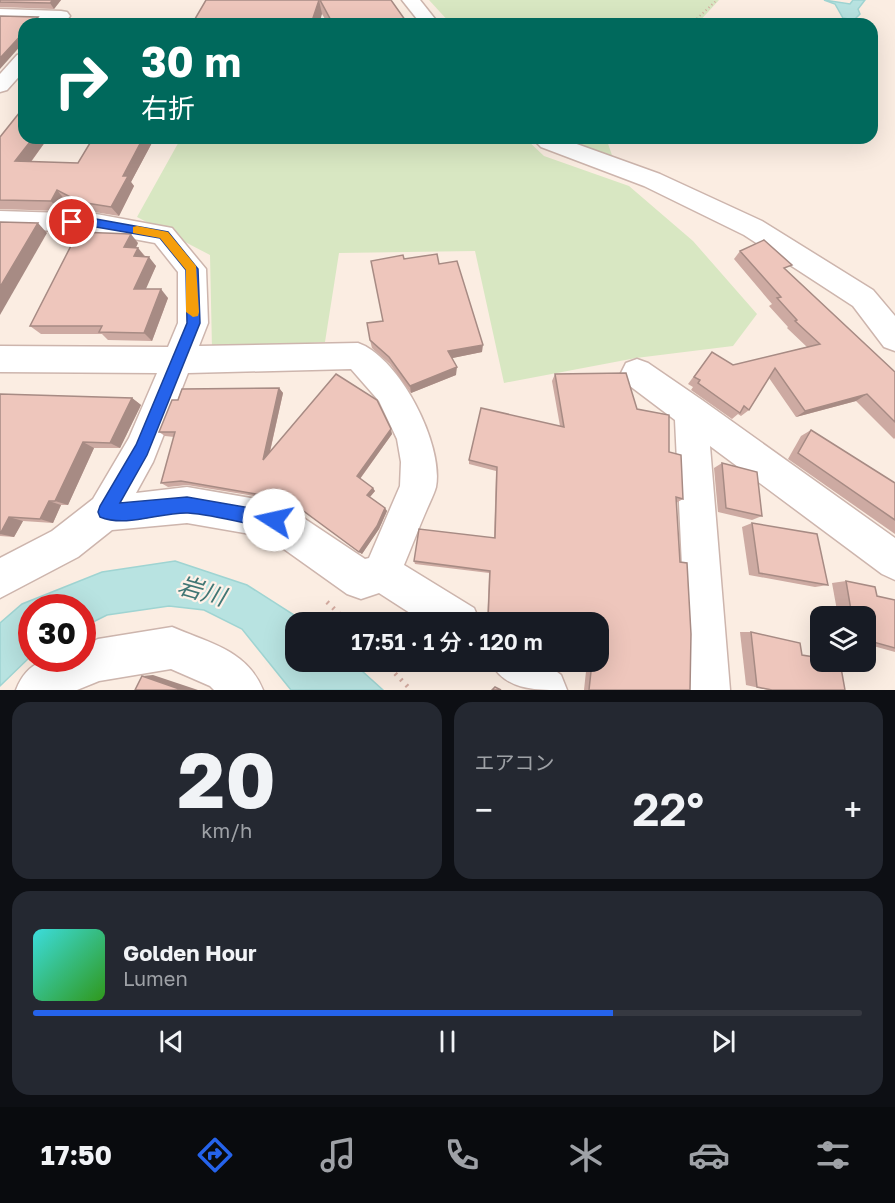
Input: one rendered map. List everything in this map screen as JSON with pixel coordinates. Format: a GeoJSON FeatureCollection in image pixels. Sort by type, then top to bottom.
{"type":"FeatureCollection","features":[{"type":"Feature","properties":{"kind":"street"},"geometry":{"type":"LineString","coordinates":[[60,18],[76,0]]}},
{"type":"Feature","properties":{"kind":"street"},"geometry":{"type":"LineString","coordinates":[[411,0],[425,18]]}},
{"type":"Feature","properties":{"kind":"street"},"geometry":{"type":"LineString","coordinates":[[0,14],[39,18]]}},
{"type":"Feature","properties":{"kind":"street"},"geometry":{"type":"LineString","coordinates":[[5,91],[18,69]]}},
{"type":"Feature","properties":{"kind":"street"},"geometry":{"type":"LineString","coordinates":[[554,144],[652,180],[753,228],[863,298],[895,309]]}},
{"type":"Feature","properties":{"kind":"street"},"geometry":{"type":"LineString","coordinates":[[0,220],[96,223],[164,235],[192,269],[193,323],[141,450],[106,512],[65,544],[0,579]]}},
{"type":"Feature","properties":{"kind":"street"},"geometry":{"type":"LineString","coordinates":[[863,298],[895,338]]}},
{"type":"Feature","properties":{"kind":"street"},"geometry":{"type":"LineString","coordinates":[[0,358],[178,360],[358,356],[390,391],[413,437],[418,462],[418,487],[382,573],[361,580],[274,520],[187,505],[131,512],[106,512]]}},
{"type":"Feature","properties":{"kind":"street"},"geometry":{"type":"LineString","coordinates":[[637,373],[895,561]]}},
{"type":"Feature","properties":{"kind":"street"},"geometry":{"type":"LineString","coordinates":[[691,411],[710,690]]}},
{"type":"Feature","properties":{"kind":"street"},"geometry":{"type":"LineString","coordinates":[[382,573],[444,612]]}},
{"type":"Feature","properties":{"kind":"street"},"geometry":{"type":"LineString","coordinates":[[37,690],[50,680],[98,660],[172,648],[225,671],[242,690]]}},
{"type":"Feature","properties":{"kind":"street"},"geometry":{"type":"LineString","coordinates":[[523,672],[546,690]]}},
{"type":"Feature","properties":{"kind":"path"},"geometry":{"type":"LineString","coordinates":[[698,18],[717,0]]}},
{"type":"Feature","properties":{"kind":"path"},"geometry":{"type":"LineString","coordinates":[[318,594],[337,612]]}},
{"type":"Feature","properties":{"kind":"path"},"geometry":{"type":"LineString","coordinates":[[394,672],[411,690]]}},
{"type":"Feature","properties":{"kind":"green space"},"geometry":{"type":"Polygon","coordinates":[[[429,0],[719,0],[702,18],[446,18],[429,0]]]}},
{"type":"Feature","properties":{"kind":"green space"},"geometry":{"type":"Polygon","coordinates":[[[178,144],[531,144],[544,156],[629,186],[693,241],[757,314],[733,346],[636,358],[504,383],[475,251],[339,253],[325,342],[212,349],[210,255],[137,217],[178,144]]]}},
{"type":"Feature","properties":{"kind":"green space"},"geometry":{"type":"Polygon","coordinates":[[[575,144],[608,144],[613,158],[575,144]]]}},
{"type":"Feature","properties":{"kind":"water"},"geometry":{"type":"Polygon","coordinates":[[[824,0],[850,4],[853,0],[865,0],[858,9],[860,14],[856,18],[843,18],[835,4],[824,0]]]}},
{"type":"Feature","properties":{"kind":"water","name":"岩川"},"geometry":{"type":"Polygon","coordinates":[[[175,561],[247,585],[289,612],[285,612],[285,672],[363,672],[383,690],[291,690],[242,629],[204,610],[169,606],[107,615],[96,620],[96,594],[47,594],[102,572],[175,561]]]}},
{"type":"Feature","properties":{"kind":"water"},"geometry":{"type":"Polygon","coordinates":[[[18,607],[18,669],[0,686],[0,623],[18,607]]]}},
{"type":"Feature","properties":{"kind":"building"},"geometry":{"type":"Polygon","coordinates":[[[0,0],[53,0],[50,3],[0,2],[0,0]]]}},
{"type":"Feature","properties":{"kind":"building"},"geometry":{"type":"Polygon","coordinates":[[[206,0],[319,0],[313,18],[196,18],[206,0]]]}},
{"type":"Feature","properties":{"kind":"building"},"geometry":{"type":"Polygon","coordinates":[[[320,0],[391,0],[404,18],[330,18],[320,0]]]}},
{"type":"Feature","properties":{"kind":"building"},"geometry":{"type":"Polygon","coordinates":[[[0,16],[38,17],[18,18],[18,38],[0,58],[0,16]]]}},
{"type":"Feature","properties":{"kind":"building"},"geometry":{"type":"Polygon","coordinates":[[[18,114],[18,144],[28,144],[15,161],[78,163],[89,144],[140,144],[123,176],[128,176],[111,207],[80,202],[57,190],[51,201],[0,200],[0,137],[18,114]]]}},
{"type":"Feature","properties":{"kind":"building"},"geometry":{"type":"Polygon","coordinates":[[[0,222],[38,223],[0,287],[0,222]]]}},
{"type":"Feature","properties":{"kind":"building"},"geometry":{"type":"Polygon","coordinates":[[[78,232],[131,234],[124,247],[138,248],[134,256],[149,257],[134,289],[161,289],[144,333],[99,332],[102,326],[30,326],[78,232]]]}},
{"type":"Feature","properties":{"kind":"building"},"geometry":{"type":"Polygon","coordinates":[[[764,240],[792,265],[784,268],[895,372],[895,422],[867,394],[805,411],[775,368],[749,410],[744,406],[740,413],[698,383],[700,380],[694,377],[712,352],[733,365],[820,344],[795,321],[797,320],[777,298],[781,297],[740,251],[764,240]]]}},
{"type":"Feature","properties":{"kind":"building"},"geometry":{"type":"Polygon","coordinates":[[[437,254],[439,264],[457,261],[483,345],[448,351],[457,367],[410,386],[389,357],[370,340],[367,323],[383,321],[371,261],[403,255],[404,259],[437,254]]]}},
{"type":"Feature","properties":{"kind":"building"},"geometry":{"type":"Polygon","coordinates":[[[626,373],[637,409],[669,415],[669,452],[681,455],[683,499],[676,497],[680,562],[687,563],[691,634],[690,690],[589,690],[591,672],[609,672],[609,612],[488,612],[490,571],[414,561],[419,529],[495,538],[497,467],[469,460],[481,408],[564,427],[555,374],[626,373]]]}},
{"type":"Feature","properties":{"kind":"building"},"geometry":{"type":"Polygon","coordinates":[[[336,374],[377,400],[391,429],[357,476],[373,488],[367,495],[385,508],[377,526],[359,552],[294,504],[276,499],[277,494],[256,494],[181,481],[161,483],[175,432],[159,432],[172,400],[178,400],[182,389],[279,388],[263,460],[336,374]]]}},
{"type":"Feature","properties":{"kind":"building"},"geometry":{"type":"Polygon","coordinates":[[[0,394],[132,398],[110,443],[83,442],[55,501],[49,501],[40,519],[9,517],[0,534],[0,394]]]}},
{"type":"Feature","properties":{"kind":"building"},"geometry":{"type":"Polygon","coordinates":[[[811,430],[895,483],[895,520],[798,453],[811,430]]]}},
{"type":"Feature","properties":{"kind":"building"},"geometry":{"type":"Polygon","coordinates":[[[722,463],[757,472],[762,516],[726,508],[722,463]]]}},
{"type":"Feature","properties":{"kind":"building"},"geometry":{"type":"Polygon","coordinates":[[[752,523],[817,534],[828,585],[759,573],[752,523]]]}},
{"type":"Feature","properties":{"kind":"building"},"geometry":{"type":"Polygon","coordinates":[[[846,581],[875,587],[877,596],[895,600],[895,648],[876,643],[876,606],[850,606],[846,581]]]}},
{"type":"Feature","properties":{"kind":"building"},"geometry":{"type":"Polygon","coordinates":[[[751,632],[800,643],[802,655],[810,656],[810,672],[842,672],[845,690],[772,690],[757,687],[751,632]]]}},
{"type":"Feature","properties":{"kind":"building"},"geometry":{"type":"Polygon","coordinates":[[[142,676],[182,690],[135,690],[142,676]]]}},
{"type":"Feature","properties":{"kind":"slow traffic"},"geometry":{"type":"LineString","coordinates":[[137,230],[164,235],[192,269],[193,312]]}},
{"type":"Feature","properties":{"kind":"route"},"geometry":{"type":"LineString","coordinates":[[72,222],[96,223],[164,235],[192,269],[193,323],[141,450],[106,512],[131,512],[187,505],[274,520]]}}]}
